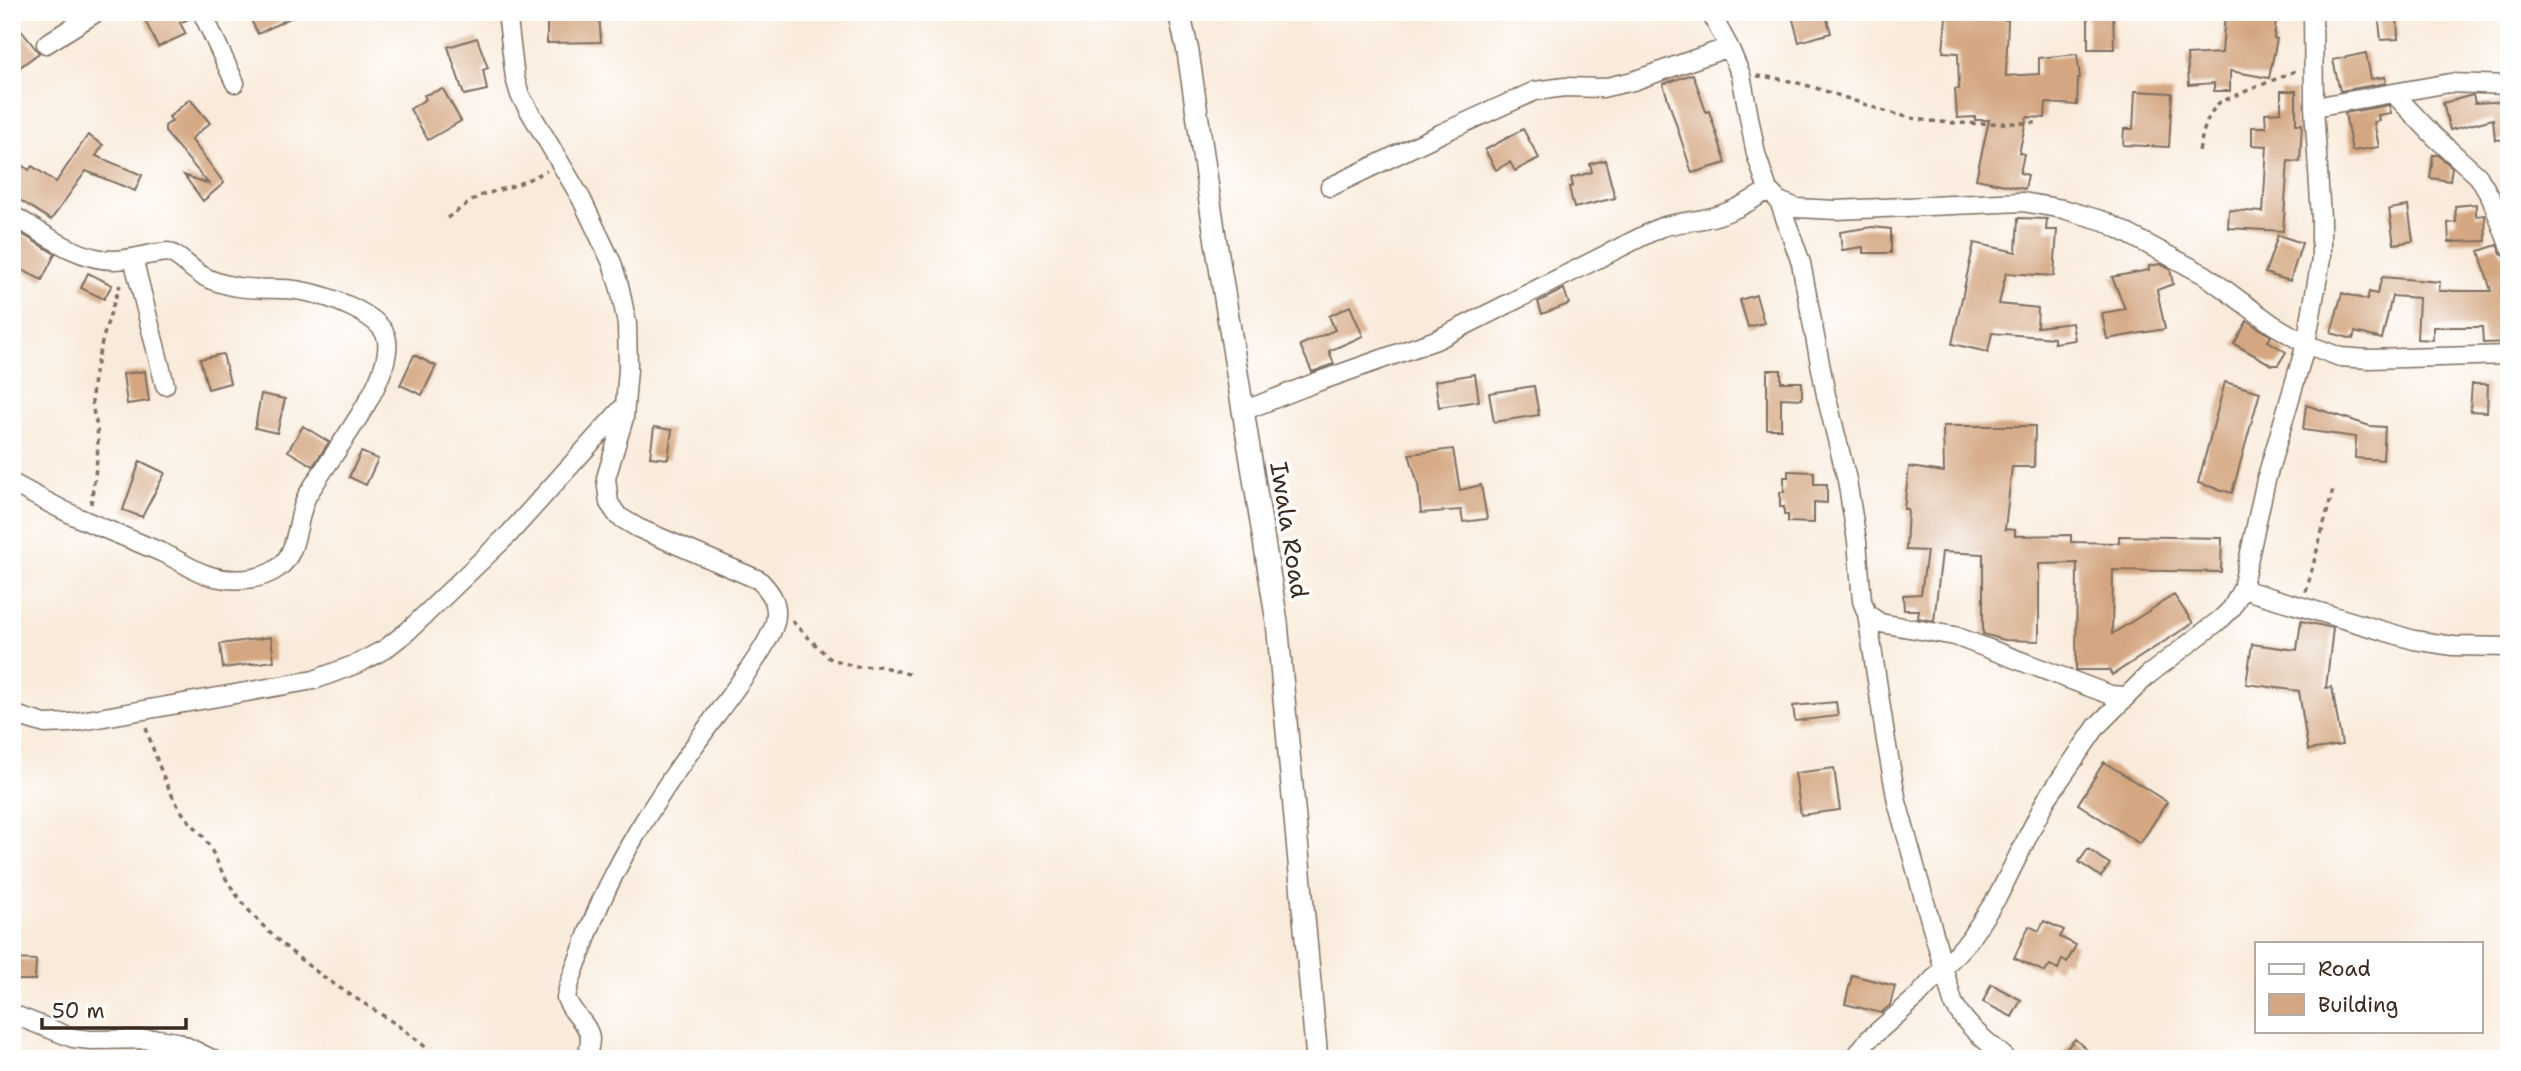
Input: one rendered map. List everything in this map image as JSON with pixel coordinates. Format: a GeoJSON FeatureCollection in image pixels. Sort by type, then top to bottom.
{"type":"FeatureCollection","features":[{"type":"Feature","properties":{"kind":"street"},"geometry":{"type":"LineString","coordinates":[[46,44],[97,12]]}},
{"type":"Feature","properties":{"kind":"street"},"geometry":{"type":"LineString","coordinates":[[202,12],[235,83]]}},
{"type":"Feature","properties":{"kind":"street"},"geometry":{"type":"LineString","coordinates":[[507,12],[515,78],[520,95],[561,163],[599,235],[620,289],[627,324],[625,405],[620,437],[611,458],[606,485],[609,503],[618,516],[672,545],[748,573],[769,590],[777,604],[772,632],[629,846],[590,925],[566,998],[591,1035],[591,1044],[585,1059]]}},
{"type":"Feature","properties":{"kind":"street","name":"Iwala Road"},"geometry":{"type":"LineString","coordinates":[[1179,12],[1188,51],[1214,236],[1277,622],[1317,1059]]}},
{"type":"Feature","properties":{"kind":"street"},"geometry":{"type":"LineString","coordinates":[[1854,1059],[1868,1040],[1945,968],[1987,915],[2046,800],[2096,726],[2124,696],[2221,619],[2232,608],[2242,589],[2266,480],[2306,344],[2320,259],[2314,107],[2314,12]]}},
{"type":"Feature","properties":{"kind":"street"},"geometry":{"type":"LineString","coordinates":[[1715,14],[1741,75],[1756,154],[1801,263],[1826,395],[1847,480],[1863,601],[1898,802],[1959,1014],[2007,1059]]}},
{"type":"Feature","properties":{"kind":"street"},"geometry":{"type":"LineString","coordinates":[[1330,187],[1442,132],[1535,91],[1565,87],[1602,88],[1633,81],[1729,47]]}},
{"type":"Feature","properties":{"kind":"street"},"geometry":{"type":"LineString","coordinates":[[2314,107],[2450,83],[2509,85]]}},
{"type":"Feature","properties":{"kind":"street"},"geometry":{"type":"LineString","coordinates":[[2395,94],[2435,137],[2478,176],[2491,198],[2509,245]]}},
{"type":"Feature","properties":{"kind":"street"},"geometry":{"type":"LineString","coordinates":[[1243,411],[1436,340],[1659,228],[1728,212],[1774,195],[1797,208],[2023,202],[2063,209],[2104,221],[2175,258],[2205,275],[2272,324],[2306,344],[2340,357],[2355,359],[2509,355]]}},
{"type":"Feature","properties":{"kind":"street"},"geometry":{"type":"LineString","coordinates":[[12,215],[88,256],[109,260],[131,259],[168,252],[201,275],[232,287],[303,291],[340,302],[380,326],[387,338],[386,355],[377,383],[301,508],[294,546],[288,559],[267,576],[232,579],[210,576],[169,555],[89,522],[12,483]]}},
{"type":"Feature","properties":{"kind":"street"},"geometry":{"type":"LineString","coordinates":[[131,259],[165,385]]}},
{"type":"Feature","properties":{"kind":"street"},"geometry":{"type":"LineString","coordinates":[[12,714],[55,725],[314,680],[359,663],[385,649],[408,631],[510,533],[625,405]]}},
{"type":"Feature","properties":{"kind":"street"},"geometry":{"type":"LineString","coordinates":[[2242,589],[2414,640],[2453,646],[2509,647]]}},
{"type":"Feature","properties":{"kind":"street"},"geometry":{"type":"LineString","coordinates":[[1867,614],[1880,623],[1955,636],[2111,695],[2124,696]]}},
{"type":"Feature","properties":{"kind":"street"},"geometry":{"type":"LineString","coordinates":[[12,1014],[73,1038],[158,1039],[177,1042],[212,1059]]}},
{"type":"Feature","properties":{"kind":"path"},"geometry":{"type":"LineString","coordinates":[[2199,151],[2205,123],[2212,109],[2220,102],[2314,65]]}},
{"type":"Feature","properties":{"kind":"path"},"geometry":{"type":"LineString","coordinates":[[1741,75],[1799,83],[1889,112],[1926,120],[1968,125],[2040,123]]}},
{"type":"Feature","properties":{"kind":"path"},"geometry":{"type":"LineString","coordinates":[[447,218],[479,196],[531,179],[561,163]]}},
{"type":"Feature","properties":{"kind":"path"},"geometry":{"type":"LineString","coordinates":[[89,522],[97,445],[93,388],[101,350],[131,259]]}},
{"type":"Feature","properties":{"kind":"path"},"geometry":{"type":"LineString","coordinates":[[2303,607],[2311,566],[2334,486]]}},
{"type":"Feature","properties":{"kind":"path"},"geometry":{"type":"LineString","coordinates":[[777,604],[829,658],[856,667],[880,666],[912,675]]}},
{"type":"Feature","properties":{"kind":"path"},"geometry":{"type":"LineString","coordinates":[[140,709],[162,771],[184,815],[201,832],[225,877],[247,909],[309,966],[349,995],[403,1028],[438,1059]]}},
{"type":"Feature","properties":{"kind":"building"},"geometry":{"type":"Polygon","coordinates":[[[141,12],[191,12],[192,17],[180,23],[186,34],[158,47],[141,12]]]}},
{"type":"Feature","properties":{"kind":"building"},"geometry":{"type":"Polygon","coordinates":[[[247,12],[302,12],[258,34],[247,12]]]}},
{"type":"Feature","properties":{"kind":"building"},"geometry":{"type":"Polygon","coordinates":[[[547,12],[599,12],[601,42],[547,43],[547,12]]]}},
{"type":"Feature","properties":{"kind":"building"},"geometry":{"type":"Polygon","coordinates":[[[1791,12],[1825,12],[1831,33],[1799,42],[1791,12]]]}},
{"type":"Feature","properties":{"kind":"building"},"geometry":{"type":"Polygon","coordinates":[[[2088,12],[2113,12],[2114,49],[2088,49],[2088,12]]]}},
{"type":"Feature","properties":{"kind":"building"},"geometry":{"type":"Polygon","coordinates":[[[2225,12],[2277,12],[2274,38],[2277,39],[2269,78],[2230,71],[2230,91],[2214,91],[2214,83],[2189,85],[2187,55],[2222,53],[2225,12]]]}},
{"type":"Feature","properties":{"kind":"building"},"geometry":{"type":"Polygon","coordinates":[[[2378,12],[2397,12],[2398,39],[2381,40],[2378,12]]]}},
{"type":"Feature","properties":{"kind":"building"},"geometry":{"type":"Polygon","coordinates":[[[1946,17],[2008,20],[2006,76],[2039,74],[2039,58],[2077,54],[2080,78],[2077,105],[2046,103],[2045,118],[2027,117],[2019,153],[2024,154],[2020,173],[2028,175],[2025,189],[1976,179],[1989,120],[1975,120],[1975,117],[1957,118],[1955,89],[1959,89],[1958,53],[1943,52],[1946,17]]]}},
{"type":"Feature","properties":{"kind":"building"},"geometry":{"type":"Polygon","coordinates":[[[12,19],[39,53],[12,73],[12,19]]]}},
{"type":"Feature","properties":{"kind":"building"},"geometry":{"type":"Polygon","coordinates":[[[477,38],[488,68],[483,70],[487,90],[464,95],[448,47],[477,38]]]}},
{"type":"Feature","properties":{"kind":"building"},"geometry":{"type":"Polygon","coordinates":[[[2366,53],[2371,79],[2385,77],[2386,83],[2340,91],[2333,60],[2366,53]]]}},
{"type":"Feature","properties":{"kind":"building"},"geometry":{"type":"Polygon","coordinates":[[[1693,74],[1706,112],[1709,111],[1726,163],[1692,173],[1663,84],[1693,74]]]}},
{"type":"Feature","properties":{"kind":"building"},"geometry":{"type":"Polygon","coordinates":[[[443,89],[461,121],[428,140],[410,109],[426,99],[424,95],[443,89]]]}},
{"type":"Feature","properties":{"kind":"building"},"geometry":{"type":"Polygon","coordinates":[[[2135,91],[2172,93],[2169,147],[2123,145],[2124,129],[2133,129],[2135,91]]]}},
{"type":"Feature","properties":{"kind":"building"},"geometry":{"type":"Polygon","coordinates":[[[2281,91],[2296,91],[2296,124],[2302,124],[2300,162],[2288,161],[2283,231],[2228,228],[2229,210],[2263,212],[2267,146],[2252,145],[2252,127],[2266,127],[2265,113],[2281,112],[2281,91]]]}},
{"type":"Feature","properties":{"kind":"building"},"geometry":{"type":"Polygon","coordinates":[[[2473,95],[2475,103],[2509,101],[2509,139],[2495,140],[2493,119],[2450,130],[2443,103],[2473,95]]]}},
{"type":"Feature","properties":{"kind":"building"},"geometry":{"type":"Polygon","coordinates":[[[190,99],[210,123],[191,139],[224,183],[203,201],[184,175],[209,184],[165,132],[165,126],[172,121],[169,117],[190,99]]]}},
{"type":"Feature","properties":{"kind":"building"},"geometry":{"type":"Polygon","coordinates":[[[2389,105],[2391,113],[2378,115],[2379,121],[2374,122],[2379,147],[2352,151],[2345,113],[2389,105]]]}},
{"type":"Feature","properties":{"kind":"building"},"geometry":{"type":"Polygon","coordinates":[[[1523,129],[1539,158],[1515,171],[1510,162],[1496,170],[1485,150],[1523,129]]]}},
{"type":"Feature","properties":{"kind":"building"},"geometry":{"type":"Polygon","coordinates":[[[88,135],[103,145],[96,156],[142,175],[135,191],[86,171],[51,220],[12,195],[12,159],[29,170],[32,166],[56,182],[88,135]]]}},
{"type":"Feature","properties":{"kind":"building"},"geometry":{"type":"Polygon","coordinates":[[[2433,155],[2438,155],[2452,167],[2450,181],[2430,178],[2433,155]]]}},
{"type":"Feature","properties":{"kind":"building"},"geometry":{"type":"Polygon","coordinates":[[[1605,160],[1615,198],[1574,208],[1569,187],[1573,186],[1571,178],[1592,172],[1590,164],[1605,160]]]}},
{"type":"Feature","properties":{"kind":"building"},"geometry":{"type":"Polygon","coordinates":[[[2476,204],[2476,216],[2485,215],[2486,241],[2449,242],[2448,223],[2456,222],[2455,206],[2476,204]]]}},
{"type":"Feature","properties":{"kind":"building"},"geometry":{"type":"Polygon","coordinates":[[[2408,206],[2413,241],[2394,244],[2389,209],[2408,206]]]}},
{"type":"Feature","properties":{"kind":"building"},"geometry":{"type":"Polygon","coordinates":[[[2018,218],[2047,219],[2046,230],[2057,230],[2054,276],[2006,273],[1999,304],[2038,308],[2037,327],[2072,323],[2075,340],[2054,343],[2054,338],[1992,333],[1988,352],[1952,344],[1974,243],[2016,252],[2018,218]]]}},
{"type":"Feature","properties":{"kind":"building"},"geometry":{"type":"Polygon","coordinates":[[[1872,227],[1891,229],[1891,253],[1863,253],[1863,247],[1842,250],[1840,232],[1872,227]]]}},
{"type":"Feature","properties":{"kind":"building"},"geometry":{"type":"Polygon","coordinates":[[[12,228],[55,254],[42,280],[12,265],[12,228]]]}},
{"type":"Feature","properties":{"kind":"building"},"geometry":{"type":"Polygon","coordinates":[[[2278,235],[2302,243],[2290,281],[2265,273],[2278,235]]]}},
{"type":"Feature","properties":{"kind":"building"},"geometry":{"type":"Polygon","coordinates":[[[2497,245],[2509,264],[2509,342],[2483,343],[2482,327],[2433,327],[2433,340],[2417,339],[2419,298],[2392,296],[2382,339],[2355,332],[2353,339],[2331,333],[2342,293],[2367,300],[2369,292],[2377,294],[2382,277],[2440,282],[2439,291],[2491,291],[2479,251],[2497,245]]]}},
{"type":"Feature","properties":{"kind":"building"},"geometry":{"type":"Polygon","coordinates":[[[2160,264],[2170,269],[2173,284],[2157,290],[2165,329],[2107,339],[2102,313],[2125,309],[2112,277],[2149,270],[2149,266],[2160,264]]]}},
{"type":"Feature","properties":{"kind":"building"},"geometry":{"type":"Polygon","coordinates":[[[88,273],[112,285],[104,299],[81,288],[88,273]]]}},
{"type":"Feature","properties":{"kind":"building"},"geometry":{"type":"Polygon","coordinates":[[[1564,289],[1569,304],[1542,314],[1538,302],[1564,289]]]}},
{"type":"Feature","properties":{"kind":"building"},"geometry":{"type":"Polygon","coordinates":[[[1756,295],[1764,323],[1748,327],[1740,300],[1756,295]]]}},
{"type":"Feature","properties":{"kind":"building"},"geometry":{"type":"Polygon","coordinates":[[[1350,306],[1363,336],[1329,351],[1334,364],[1312,372],[1300,345],[1335,330],[1329,316],[1350,306]]]}},
{"type":"Feature","properties":{"kind":"building"},"geometry":{"type":"Polygon","coordinates":[[[2247,321],[2271,336],[2268,341],[2286,352],[2278,365],[2272,365],[2234,344],[2247,321]]]}},
{"type":"Feature","properties":{"kind":"building"},"geometry":{"type":"Polygon","coordinates":[[[223,354],[230,383],[208,389],[200,359],[223,354]]]}},
{"type":"Feature","properties":{"kind":"building"},"geometry":{"type":"Polygon","coordinates":[[[414,355],[436,366],[422,395],[400,385],[414,355]]]}},
{"type":"Feature","properties":{"kind":"building"},"geometry":{"type":"Polygon","coordinates":[[[1767,370],[1781,370],[1781,382],[1802,382],[1802,399],[1781,398],[1781,429],[1767,429],[1767,370]]]}},
{"type":"Feature","properties":{"kind":"building"},"geometry":{"type":"Polygon","coordinates":[[[145,371],[149,401],[127,404],[123,374],[145,371]]]}},
{"type":"Feature","properties":{"kind":"building"},"geometry":{"type":"Polygon","coordinates":[[[1475,374],[1479,401],[1439,407],[1435,381],[1475,374]]]}},
{"type":"Feature","properties":{"kind":"building"},"geometry":{"type":"Polygon","coordinates":[[[2225,382],[2260,392],[2232,493],[2198,483],[2225,382]]]}},
{"type":"Feature","properties":{"kind":"building"},"geometry":{"type":"Polygon","coordinates":[[[2472,384],[2488,384],[2487,412],[2470,411],[2472,384]]]}},
{"type":"Feature","properties":{"kind":"building"},"geometry":{"type":"Polygon","coordinates":[[[1534,386],[1539,415],[1494,422],[1489,393],[1534,386]]]}},
{"type":"Feature","properties":{"kind":"building"},"geometry":{"type":"Polygon","coordinates":[[[261,394],[285,399],[277,433],[255,428],[261,394]]]}},
{"type":"Feature","properties":{"kind":"building"},"geometry":{"type":"Polygon","coordinates":[[[2306,405],[2370,426],[2385,427],[2383,460],[2355,458],[2356,437],[2303,430],[2306,405]]]}},
{"type":"Feature","properties":{"kind":"building"},"geometry":{"type":"Polygon","coordinates":[[[303,426],[329,442],[313,466],[288,451],[303,426]]]}},
{"type":"Feature","properties":{"kind":"building"},"geometry":{"type":"Polygon","coordinates":[[[1943,426],[2035,426],[2034,467],[2012,467],[2005,529],[2015,530],[2015,536],[2071,535],[2071,542],[2119,543],[2119,536],[2222,538],[2221,572],[2113,570],[2112,634],[2174,595],[2193,623],[2112,675],[2109,670],[2076,670],[2077,563],[2039,564],[2039,641],[2005,640],[1983,634],[1983,554],[1942,552],[1934,621],[1918,618],[1919,610],[1904,610],[1903,595],[1921,594],[1927,551],[1906,550],[1908,509],[1904,509],[1909,467],[1944,472],[1943,426]]]}},
{"type":"Feature","properties":{"kind":"building"},"geometry":{"type":"Polygon","coordinates":[[[654,427],[672,430],[668,459],[650,457],[654,427]]]}},
{"type":"Feature","properties":{"kind":"building"},"geometry":{"type":"Polygon","coordinates":[[[1453,449],[1460,490],[1481,485],[1487,519],[1463,522],[1461,510],[1421,513],[1418,484],[1409,454],[1453,449]]]}},
{"type":"Feature","properties":{"kind":"building"},"geometry":{"type":"Polygon","coordinates":[[[361,452],[378,459],[366,485],[349,477],[361,452]]]}},
{"type":"Feature","properties":{"kind":"building"},"geometry":{"type":"Polygon","coordinates":[[[140,461],[165,473],[142,517],[123,510],[140,461]]]}},
{"type":"Feature","properties":{"kind":"building"},"geometry":{"type":"Polygon","coordinates":[[[1788,471],[1814,472],[1814,484],[1827,484],[1827,503],[1814,502],[1814,523],[1788,522],[1784,507],[1780,507],[1780,492],[1784,492],[1784,477],[1788,477],[1788,471]]]}},
{"type":"Feature","properties":{"kind":"building"},"geometry":{"type":"Polygon","coordinates":[[[2301,621],[2333,628],[2326,688],[2332,687],[2342,745],[2308,750],[2299,691],[2246,684],[2252,644],[2297,650],[2301,621]]]}},
{"type":"Feature","properties":{"kind":"building"},"geometry":{"type":"Polygon","coordinates":[[[271,637],[274,661],[223,668],[220,644],[271,637]]]}},
{"type":"Feature","properties":{"kind":"building"},"geometry":{"type":"Polygon","coordinates":[[[1836,702],[1838,716],[1795,721],[1793,706],[1836,702]]]}},
{"type":"Feature","properties":{"kind":"building"},"geometry":{"type":"Polygon","coordinates":[[[2104,762],[2167,802],[2140,844],[2078,804],[2104,762]]]}},
{"type":"Feature","properties":{"kind":"building"},"geometry":{"type":"Polygon","coordinates":[[[1834,768],[1840,810],[1801,815],[1795,773],[1834,768]]]}},
{"type":"Feature","properties":{"kind":"building"},"geometry":{"type":"Polygon","coordinates":[[[2088,849],[2110,864],[2101,877],[2079,862],[2088,849]]]}},
{"type":"Feature","properties":{"kind":"building"},"geometry":{"type":"Polygon","coordinates":[[[2044,921],[2064,930],[2060,937],[2076,945],[2067,962],[2062,959],[2058,969],[2050,965],[2045,972],[2014,958],[2029,926],[2039,931],[2044,921]]]}},
{"type":"Feature","properties":{"kind":"building"},"geometry":{"type":"Polygon","coordinates":[[[12,959],[36,960],[35,980],[12,980],[12,959]]]}},
{"type":"Feature","properties":{"kind":"building"},"geometry":{"type":"Polygon","coordinates":[[[1852,975],[1895,986],[1890,1005],[1881,1013],[1845,1004],[1852,975]]]}},
{"type":"Feature","properties":{"kind":"building"},"geometry":{"type":"Polygon","coordinates":[[[1991,984],[2021,1000],[2012,1017],[1983,1002],[1991,984]]]}},
{"type":"Feature","properties":{"kind":"building"},"geometry":{"type":"Polygon","coordinates":[[[2075,1039],[2097,1059],[2057,1059],[2075,1039]]]}}]}
